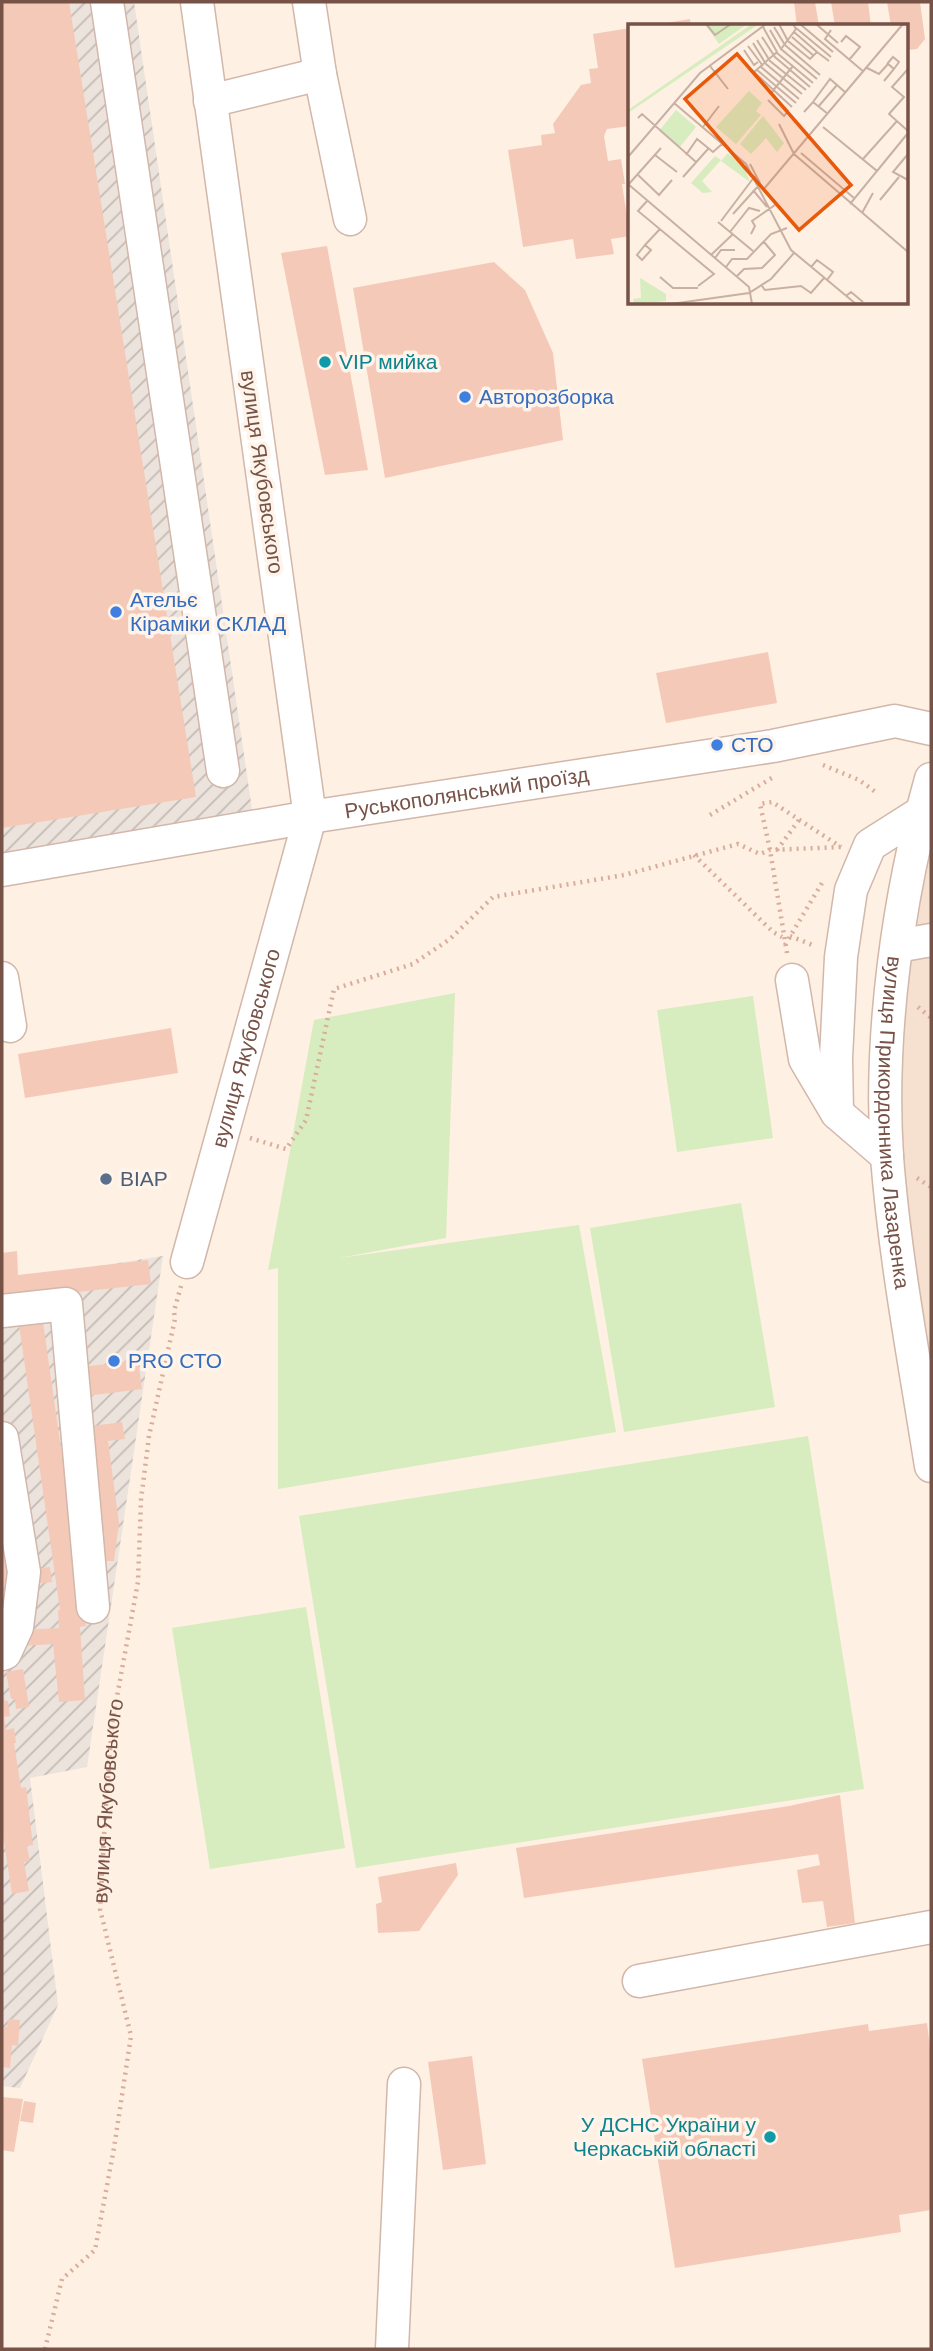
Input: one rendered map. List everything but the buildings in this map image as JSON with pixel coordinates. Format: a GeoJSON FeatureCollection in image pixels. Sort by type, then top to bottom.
{"type":"FeatureCollection","features":[{"type":"Feature","properties":{"kind":"street"},"geometry":{"type":"LineString","coordinates":[[107,2],[223,771]]}},
{"type":"Feature","properties":{"kind":"street","name":"вулиця Якубовського"},"geometry":{"type":"LineString","coordinates":[[187,1262],[310,817],[197,2]]}},
{"type":"Feature","properties":{"kind":"street"},"geometry":{"type":"LineString","coordinates":[[309,2],[320,74],[350,219]]}},
{"type":"Feature","properties":{"kind":"street"},"geometry":{"type":"LineString","coordinates":[[210,100],[320,74]]}},
{"type":"Feature","properties":{"kind":"street","name":"Руськополянський проїзд"},"geometry":{"type":"LineString","coordinates":[[2,870],[310,817],[774,746],[895,721],[931,729]]}},
{"type":"Feature","properties":{"kind":"street","name":"вулиця Прикордонника Лазаренка"},"geometry":{"type":"LineString","coordinates":[[931,779],[897,946],[888,1035],[887,1156],[931,1466]]}},
{"type":"Feature","properties":{"kind":"street"},"geometry":{"type":"LineString","coordinates":[[837,1113],[836,1058],[841,957],[856,846],[924,820]]}},
{"type":"Feature","properties":{"kind":"street"},"geometry":{"type":"LineString","coordinates":[[897,946],[931,940]]}},
{"type":"Feature","properties":{"kind":"street"},"geometry":{"type":"LineString","coordinates":[[2,978],[10,1026]]}},
{"type":"Feature","properties":{"kind":"street"},"geometry":{"type":"LineString","coordinates":[[792,980],[805,1059],[837,1113],[887,1156]]}},
{"type":"Feature","properties":{"kind":"street"},"geometry":{"type":"LineString","coordinates":[[2,1311],[66,1304],[93,1607]]}},
{"type":"Feature","properties":{"kind":"street"},"geometry":{"type":"LineString","coordinates":[[2,1438],[24,1572],[17,1627],[5,1653],[2,1654]]}},
{"type":"Feature","properties":{"kind":"street"},"geometry":{"type":"LineString","coordinates":[[639,1981],[931,1927]]}},
{"type":"Feature","properties":{"kind":"street"},"geometry":{"type":"LineString","coordinates":[[392,2349],[404,2084]]}},
{"type":"Feature","properties":{"kind":"path"},"geometry":{"type":"LineString","coordinates":[[816,762],[859,780],[877,793]]}},
{"type":"Feature","properties":{"kind":"path"},"geometry":{"type":"LineString","coordinates":[[694,855],[773,932],[782,934],[773,850],[760,804],[772,802],[799,820],[856,846]]}},
{"type":"Feature","properties":{"kind":"path"},"geometry":{"type":"LineString","coordinates":[[773,850],[799,820]]}},
{"type":"Feature","properties":{"kind":"path"},"geometry":{"type":"LineString","coordinates":[[224,1130],[286,1149],[306,1120],[334,989],[412,964],[450,939],[493,897],[624,875],[738,844],[760,853],[856,846]]}},
{"type":"Feature","properties":{"kind":"path"},"geometry":{"type":"LineString","coordinates":[[835,859],[856,846]]}},
{"type":"Feature","properties":{"kind":"path"},"geometry":{"type":"LineString","coordinates":[[785,945],[823,882]]}},
{"type":"Feature","properties":{"kind":"path","name":"вулиця Якубовського"},"geometry":{"type":"LineString","coordinates":[[45,2349],[62,2279],[94,2250],[114,2148],[131,2036],[100,1909],[104,1831],[112,1724],[138,1582],[141,1500],[149,1436],[175,1319]]}},
{"type":"Feature","properties":{"kind":"shaded area"},"geometry":{"type":"Polygon","coordinates":[[[2,2],[134,2],[255,830],[2,866],[2,2]]]}},
{"type":"Feature","properties":{"kind":"shaded area"},"geometry":{"type":"Polygon","coordinates":[[[931,835],[931,1377],[909,1232],[901,1114],[902,1036],[911,942],[931,835]]]}},
{"type":"Feature","properties":{"kind":"shaded area"},"geometry":{"type":"Polygon","coordinates":[[[163,1256],[87,1767],[30,1778],[58,2005],[20,2088],[2,2086],[2,1281],[163,1256]]]}},
{"type":"Feature","properties":{"kind":"green space"},"geometry":{"type":"Polygon","coordinates":[[[455,993],[446,1238],[339,1258],[579,1225],[616,1432],[278,1489],[278,1268],[268,1270],[314,1020],[455,993]]]}},
{"type":"Feature","properties":{"kind":"green space"},"geometry":{"type":"Polygon","coordinates":[[[753,996],[773,1138],[677,1152],[657,1010],[753,996]]]}},
{"type":"Feature","properties":{"kind":"green space"},"geometry":{"type":"Polygon","coordinates":[[[741,1203],[775,1407],[624,1432],[590,1228],[741,1203]]]}},
{"type":"Feature","properties":{"kind":"green space"},"geometry":{"type":"Polygon","coordinates":[[[808,1436],[864,1789],[356,1868],[299,1516],[808,1436]]]}},
{"type":"Feature","properties":{"kind":"green space"},"geometry":{"type":"Polygon","coordinates":[[[306,1607],[345,1848],[210,1869],[172,1628],[306,1607]]]}},
{"type":"Feature","properties":{"kind":"place","name":"VIP мийка"},"geometry":{"type":"Point","coordinates":[325,362]}},
{"type":"Feature","properties":{"kind":"place","name":"Авторозборка"},"geometry":{"type":"Point","coordinates":[465,397]}},
{"type":"Feature","properties":{"kind":"place","name":"Ательє Кіраміки СКЛАД"},"geometry":{"type":"Point","coordinates":[116,612]}},
{"type":"Feature","properties":{"kind":"place","name":"СТО"},"geometry":{"type":"Point","coordinates":[717,745]}},
{"type":"Feature","properties":{"kind":"place","name":"ВІАР"},"geometry":{"type":"Point","coordinates":[106,1179]}},
{"type":"Feature","properties":{"kind":"place","name":"PRO СТО"},"geometry":{"type":"Point","coordinates":[114,1361]}},
{"type":"Feature","properties":{"kind":"place","name":"У ДСНС України у Черкаській області"},"geometry":{"type":"Point","coordinates":[770,2137]}}]}
